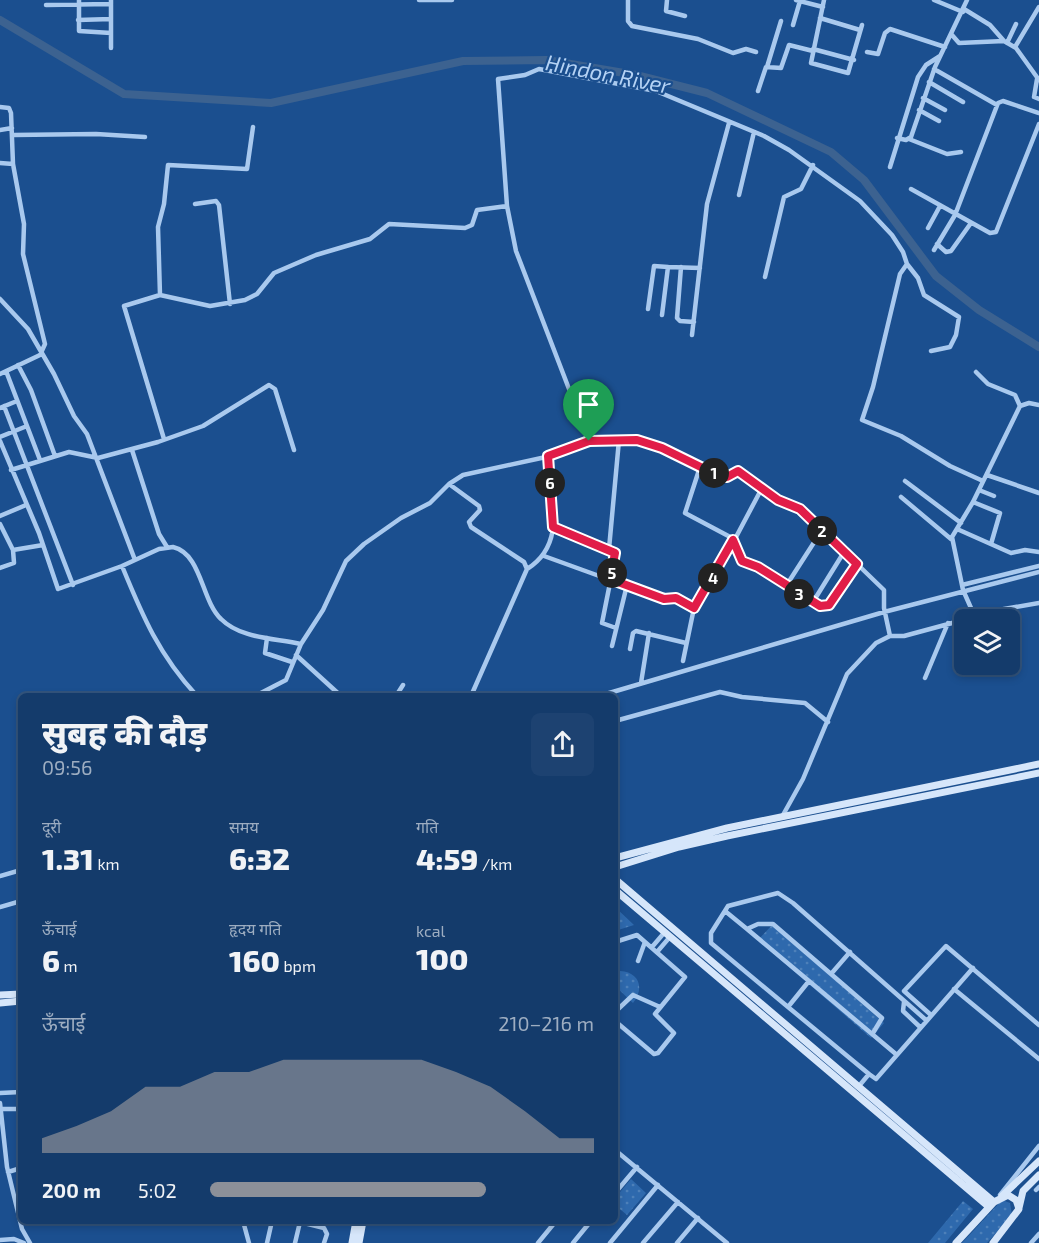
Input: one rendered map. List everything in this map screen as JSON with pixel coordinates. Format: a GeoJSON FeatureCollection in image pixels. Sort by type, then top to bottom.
{"type":"FeatureCollection","features":[{"type":"Feature","properties":{"kind":"street"},"geometry":{"type":"LineString","coordinates":[[419,0],[452,0]]}},
{"type":"Feature","properties":{"kind":"street"},"geometry":{"type":"LineString","coordinates":[[628,0],[628,21],[632,26],[698,39],[734,53],[746,49],[756,52]]}},
{"type":"Feature","properties":{"kind":"street"},"geometry":{"type":"LineString","coordinates":[[668,0],[668,12],[685,16]]}},
{"type":"Feature","properties":{"kind":"street"},"geometry":{"type":"LineString","coordinates":[[820,18],[861,28],[850,72],[846,74],[811,63],[813,50],[822,7],[824,0]]}},
{"type":"Feature","properties":{"kind":"street"},"geometry":{"type":"LineString","coordinates":[[934,0],[964,10],[990,25],[1005,42],[1015,47],[1038,80],[1037,98],[1029,110]]}},
{"type":"Feature","properties":{"kind":"street"},"geometry":{"type":"LineString","coordinates":[[909,140],[939,56],[952,35],[967,0]]}},
{"type":"Feature","properties":{"kind":"street"},"geometry":{"type":"LineString","coordinates":[[793,25],[798,1],[822,7]]}},
{"type":"Feature","properties":{"kind":"street"},"geometry":{"type":"LineString","coordinates":[[79,2],[78,20],[81,32],[111,33]]}},
{"type":"Feature","properties":{"kind":"street"},"geometry":{"type":"LineString","coordinates":[[46,5],[111,2],[111,48]]}},
{"type":"Feature","properties":{"kind":"street"},"geometry":{"type":"LineString","coordinates":[[1015,47],[1039,7]]}},
{"type":"Feature","properties":{"kind":"street"},"geometry":{"type":"LineString","coordinates":[[78,20],[111,19]]}},
{"type":"Feature","properties":{"kind":"street"},"geometry":{"type":"LineString","coordinates":[[758,91],[781,21]]}},
{"type":"Feature","properties":{"kind":"street"},"geometry":{"type":"LineString","coordinates":[[1005,42],[1016,24]]}},
{"type":"Feature","properties":{"kind":"street"},"geometry":{"type":"LineString","coordinates":[[867,52],[878,54],[885,33],[890,29],[945,47]]}},
{"type":"Feature","properties":{"kind":"street"},"geometry":{"type":"LineString","coordinates":[[952,35],[959,43],[1005,42]]}},
{"type":"Feature","properties":{"kind":"street"},"geometry":{"type":"LineString","coordinates":[[767,67],[781,68],[789,45],[854,60]]}},
{"type":"Feature","properties":{"kind":"street"},"geometry":{"type":"LineString","coordinates":[[890,167],[897,138],[918,76],[926,65],[939,56]]}},
{"type":"Feature","properties":{"kind":"street"},"geometry":{"type":"LineString","coordinates":[[589,441],[572,392],[525,281],[507,206],[497,83],[501,78],[525,75],[539,69],[656,91],[754,132],[813,165],[860,201],[892,235],[903,252],[907,264],[918,278],[924,295],[959,317],[956,335],[950,347],[931,351]]}},
{"type":"Feature","properties":{"kind":"street"},"geometry":{"type":"LineString","coordinates":[[934,69],[997,105]]}},
{"type":"Feature","properties":{"kind":"street"},"geometry":{"type":"LineString","coordinates":[[929,82],[963,102]]}},
{"type":"Feature","properties":{"kind":"street"},"geometry":{"type":"LineString","coordinates":[[923,98],[945,110]]}},
{"type":"Feature","properties":{"kind":"street"},"geometry":{"type":"LineString","coordinates":[[971,223],[951,251],[946,252],[936,247],[955,215],[997,105],[1003,101],[1039,113]]}},
{"type":"Feature","properties":{"kind":"street"},"geometry":{"type":"LineString","coordinates":[[0,107],[10,111],[13,164],[24,224],[23,255],[43,328],[45,344],[42,353],[0,374]]}},
{"type":"Feature","properties":{"kind":"street"},"geometry":{"type":"LineString","coordinates":[[919,110],[939,121]]}},
{"type":"Feature","properties":{"kind":"street"},"geometry":{"type":"LineString","coordinates":[[905,114],[916,121]]}},
{"type":"Feature","properties":{"kind":"street"},"geometry":{"type":"LineString","coordinates":[[692,335],[708,195],[729,123]]}},
{"type":"Feature","properties":{"kind":"street"},"geometry":{"type":"LineString","coordinates":[[911,189],[990,233],[996,232],[1039,124]]}},
{"type":"Feature","properties":{"kind":"street"},"geometry":{"type":"LineString","coordinates":[[160,295],[158,227],[163,211],[168,165],[247,169],[253,127]]}},
{"type":"Feature","properties":{"kind":"street"},"geometry":{"type":"LineString","coordinates":[[0,130],[12,128]]}},
{"type":"Feature","properties":{"kind":"street"},"geometry":{"type":"LineString","coordinates":[[740,195],[754,132]]}},
{"type":"Feature","properties":{"kind":"street"},"geometry":{"type":"LineString","coordinates":[[13,135],[96,134],[145,137]]}},
{"type":"Feature","properties":{"kind":"street"},"geometry":{"type":"LineString","coordinates":[[897,138],[947,154],[961,152]]}},
{"type":"Feature","properties":{"kind":"street"},"geometry":{"type":"LineString","coordinates":[[0,163],[13,164]]}},
{"type":"Feature","properties":{"kind":"street"},"geometry":{"type":"LineString","coordinates":[[765,277],[784,197],[801,189],[813,165]]}},
{"type":"Feature","properties":{"kind":"street"},"geometry":{"type":"LineString","coordinates":[[195,204],[216,201],[219,205],[230,304]]}},
{"type":"Feature","properties":{"kind":"street"},"geometry":{"type":"LineString","coordinates":[[164,440],[124,308],[127,304],[160,295],[210,306],[230,304],[255,296],[274,273],[316,255],[370,239],[389,224],[465,228],[472,225],[477,210],[507,206]]}},
{"type":"Feature","properties":{"kind":"street"},"geometry":{"type":"LineString","coordinates":[[928,228],[940,206]]}},
{"type":"Feature","properties":{"kind":"street"},"geometry":{"type":"LineString","coordinates":[[907,264],[900,274],[862,421],[901,435],[950,466],[983,481]]}},
{"type":"Feature","properties":{"kind":"street"},"geometry":{"type":"LineString","coordinates":[[648,309],[654,266],[700,268]]}},
{"type":"Feature","properties":{"kind":"street"},"geometry":{"type":"LineString","coordinates":[[662,315],[668,267]]}},
{"type":"Feature","properties":{"kind":"street"},"geometry":{"type":"LineString","coordinates":[[681,267],[677,318],[680,321],[694,322]]}},
{"type":"Feature","properties":{"kind":"street"},"geometry":{"type":"LineString","coordinates":[[0,299],[28,329],[74,416],[87,434],[135,560]]}},
{"type":"Feature","properties":{"kind":"street"},"geometry":{"type":"LineString","coordinates":[[18,365],[31,390],[55,456]]}},
{"type":"Feature","properties":{"kind":"street"},"geometry":{"type":"LineString","coordinates":[[6,371],[40,460]]}},
{"type":"Feature","properties":{"kind":"street"},"geometry":{"type":"LineString","coordinates":[[976,372],[988,384],[1015,395],[1020,406]]}},
{"type":"Feature","properties":{"kind":"street"},"geometry":{"type":"LineString","coordinates":[[11,470],[72,452],[95,458],[164,440],[203,426],[254,392],[272,385],[294,450]]}},
{"type":"Feature","properties":{"kind":"street"},"geometry":{"type":"LineString","coordinates":[[17,401],[2,407],[73,585]]}},
{"type":"Feature","properties":{"kind":"street"},"geometry":{"type":"LineString","coordinates":[[951,539],[973,502],[1020,406],[1029,403],[1039,405]]}},
{"type":"Feature","properties":{"kind":"street"},"geometry":{"type":"LineString","coordinates":[[27,426],[0,439],[43,545],[56,586],[61,589],[167,547],[177,548],[187,555],[220,618],[238,631],[301,644]]}},
{"type":"Feature","properties":{"kind":"street"},"geometry":{"type":"LineString","coordinates":[[609,549],[619,440]]}},
{"type":"Feature","properties":{"kind":"street"},"geometry":{"type":"LineString","coordinates":[[261,693],[284,682],[301,644],[353,554],[401,518],[430,503],[449,484],[463,475],[548,456],[589,441],[637,440],[662,448],[724,477],[738,471],[778,500],[800,509],[884,590],[884,612],[890,636]]}},
{"type":"Feature","properties":{"kind":"street"},"geometry":{"type":"LineString","coordinates":[[132,450],[159,534],[167,547]]}},
{"type":"Feature","properties":{"kind":"street"},"geometry":{"type":"LineString","coordinates":[[472,693],[527,569],[544,556],[553,538],[548,456]]}},
{"type":"Feature","properties":{"kind":"street"},"geometry":{"type":"LineString","coordinates":[[700,467],[685,513],[734,539],[742,561],[758,567],[824,607],[829,605],[857,564]]}},
{"type":"Feature","properties":{"kind":"street"},"geometry":{"type":"LineString","coordinates":[[987,475],[1039,493]]}},
{"type":"Feature","properties":{"kind":"street"},"geometry":{"type":"LineString","coordinates":[[905,481],[961,523]]}},
{"type":"Feature","properties":{"kind":"street"},"geometry":{"type":"LineString","coordinates":[[449,484],[479,506],[480,510],[469,522],[471,527],[524,562],[527,569]]}},
{"type":"Feature","properties":{"kind":"street"},"geometry":{"type":"LineString","coordinates":[[683,661],[694,608],[762,488]]}},
{"type":"Feature","properties":{"kind":"street"},"geometry":{"type":"LineString","coordinates":[[979,490],[994,496]]}},
{"type":"Feature","properties":{"kind":"street"},"geometry":{"type":"LineString","coordinates":[[902,497],[951,539],[963,588],[972,609]]}},
{"type":"Feature","properties":{"kind":"street"},"geometry":{"type":"LineString","coordinates":[[973,502],[1000,513],[991,544]]}},
{"type":"Feature","properties":{"kind":"street"},"geometry":{"type":"LineString","coordinates":[[0,516],[26,505]]}},
{"type":"Feature","properties":{"kind":"street"},"geometry":{"type":"LineString","coordinates":[[0,524],[13,550],[15,563],[0,568]]}},
{"type":"Feature","properties":{"kind":"street"},"geometry":{"type":"LineString","coordinates":[[553,527],[609,549],[616,556],[602,623],[616,628]]}},
{"type":"Feature","properties":{"kind":"street"},"geometry":{"type":"LineString","coordinates":[[957,529],[1014,554],[1025,550],[1039,552]]}},
{"type":"Feature","properties":{"kind":"street"},"geometry":{"type":"LineString","coordinates":[[786,586],[822,530]]}},
{"type":"Feature","properties":{"kind":"street"},"geometry":{"type":"LineString","coordinates":[[13,550],[43,545]]}},
{"type":"Feature","properties":{"kind":"street"},"geometry":{"type":"LineString","coordinates":[[813,602],[844,552]]}},
{"type":"Feature","properties":{"kind":"street"},"geometry":{"type":"LineString","coordinates":[[544,556],[664,599],[676,598],[694,608]]}},
{"type":"Feature","properties":{"kind":"street"},"geometry":{"type":"LineString","coordinates":[[122,566],[147,627],[165,659],[194,693]]}},
{"type":"Feature","properties":{"kind":"street"},"geometry":{"type":"LineString","coordinates":[[609,693],[1039,566]]}},
{"type":"Feature","properties":{"kind":"street"},"geometry":{"type":"LineString","coordinates":[[963,588],[1039,572]]}},
{"type":"Feature","properties":{"kind":"street"},"geometry":{"type":"LineString","coordinates":[[612,646],[627,585]]}},
{"type":"Feature","properties":{"kind":"street"},"geometry":{"type":"LineString","coordinates":[[1005,609],[1039,603]]}},
{"type":"Feature","properties":{"kind":"street"},"geometry":{"type":"LineString","coordinates":[[783,816],[804,779],[853,666],[876,643],[890,636],[904,636],[954,622]]}},
{"type":"Feature","properties":{"kind":"street"},"geometry":{"type":"LineString","coordinates":[[925,678],[948,623]]}},
{"type":"Feature","properties":{"kind":"street"},"geometry":{"type":"LineString","coordinates":[[630,650],[634,631],[686,644]]}},
{"type":"Feature","properties":{"kind":"street"},"geometry":{"type":"LineString","coordinates":[[641,683],[649,633]]}},
{"type":"Feature","properties":{"kind":"street"},"geometry":{"type":"LineString","coordinates":[[267,638],[265,653],[292,662]]}},
{"type":"Feature","properties":{"kind":"street"},"geometry":{"type":"LineString","coordinates":[[296,655],[338,693]]}},
{"type":"Feature","properties":{"kind":"street"},"geometry":{"type":"LineString","coordinates":[[398,693],[403,685]]}},
{"type":"Feature","properties":{"kind":"street"},"geometry":{"type":"LineString","coordinates":[[618,720],[720,692],[742,697],[805,704],[828,722]]}},
{"type":"Feature","properties":{"kind":"street"},"geometry":{"type":"LineString","coordinates":[[618,857],[682,838],[1039,764]]}},
{"type":"Feature","properties":{"kind":"street"},"geometry":{"type":"LineString","coordinates":[[618,866],[718,838],[1039,773]]}},
{"type":"Feature","properties":{"kind":"street"},"geometry":{"type":"LineString","coordinates":[[0,876],[18,871]]}},
{"type":"Feature","properties":{"kind":"street"},"geometry":{"type":"LineString","coordinates":[[618,882],[995,1202]]}},
{"type":"Feature","properties":{"kind":"street"},"geometry":{"type":"LineString","coordinates":[[618,893],[666,936],[995,1202]]}},
{"type":"Feature","properties":{"kind":"street"},"geometry":{"type":"LineString","coordinates":[[926,1020],[793,903],[778,893],[743,900],[728,906],[711,933],[711,943],[876,1079],[973,968]]}},
{"type":"Feature","properties":{"kind":"street"},"geometry":{"type":"LineString","coordinates":[[0,907],[18,902]]}},
{"type":"Feature","properties":{"kind":"street"},"geometry":{"type":"LineString","coordinates":[[725,910],[897,1054]]}},
{"type":"Feature","properties":{"kind":"street"},"geometry":{"type":"LineString","coordinates":[[747,928],[759,924],[772,924],[882,1018],[873,1033]]}},
{"type":"Feature","properties":{"kind":"street"},"geometry":{"type":"LineString","coordinates":[[618,941],[636,935],[685,977],[655,1015],[674,1034],[657,1053],[654,1054],[618,1024]]}},
{"type":"Feature","properties":{"kind":"street"},"geometry":{"type":"LineString","coordinates":[[652,947],[666,936]]}},
{"type":"Feature","properties":{"kind":"street"},"geometry":{"type":"LineString","coordinates":[[657,952],[666,936]]}},
{"type":"Feature","properties":{"kind":"street"},"geometry":{"type":"LineString","coordinates":[[638,961],[645,942]]}},
{"type":"Feature","properties":{"kind":"street"},"geometry":{"type":"LineString","coordinates":[[931,1015],[904,991],[944,946],[1039,1025]]}},
{"type":"Feature","properties":{"kind":"street"},"geometry":{"type":"LineString","coordinates":[[831,974],[850,952]]}},
{"type":"Feature","properties":{"kind":"street"},"geometry":{"type":"LineString","coordinates":[[711,972],[717,965]]}},
{"type":"Feature","properties":{"kind":"street"},"geometry":{"type":"LineString","coordinates":[[788,1007],[809,981]]}},
{"type":"Feature","properties":{"kind":"street"},"geometry":{"type":"LineString","coordinates":[[954,989],[1039,1059]]}},
{"type":"Feature","properties":{"kind":"street"},"geometry":{"type":"LineString","coordinates":[[0,995],[18,994]]}},
{"type":"Feature","properties":{"kind":"street"},"geometry":{"type":"LineString","coordinates":[[618,1009],[633,994],[660,1007]]}},
{"type":"Feature","properties":{"kind":"street"},"geometry":{"type":"LineString","coordinates":[[0,1003],[18,1001]]}},
{"type":"Feature","properties":{"kind":"street"},"geometry":{"type":"LineString","coordinates":[[773,1013],[783,1002]]}},
{"type":"Feature","properties":{"kind":"street"},"geometry":{"type":"LineString","coordinates":[[904,1002],[903,1011],[920,1027]]}},
{"type":"Feature","properties":{"kind":"street"},"geometry":{"type":"LineString","coordinates":[[860,1086],[869,1074]]}},
{"type":"Feature","properties":{"kind":"street"},"geometry":{"type":"LineString","coordinates":[[0,1093],[18,1092]]}},
{"type":"Feature","properties":{"kind":"street"},"geometry":{"type":"LineString","coordinates":[[0,1102],[3,1156],[18,1207]]}},
{"type":"Feature","properties":{"kind":"street"},"geometry":{"type":"LineString","coordinates":[[1,1109],[18,1109]]}},
{"type":"Feature","properties":{"kind":"street"},"geometry":{"type":"LineString","coordinates":[[995,1202],[1012,1176],[1039,1146]]}},
{"type":"Feature","properties":{"kind":"street"},"geometry":{"type":"LineString","coordinates":[[618,1151],[727,1243]]}},
{"type":"Feature","properties":{"kind":"street"},"geometry":{"type":"LineString","coordinates":[[956,1243],[1039,1161]]}},
{"type":"Feature","properties":{"kind":"street"},"geometry":{"type":"LineString","coordinates":[[618,1189],[637,1167]]}},
{"type":"Feature","properties":{"kind":"street"},"geometry":{"type":"LineString","coordinates":[[8,1172],[18,1169]]}},
{"type":"Feature","properties":{"kind":"street"},"geometry":{"type":"LineString","coordinates":[[993,1243],[1018,1209],[1023,1191],[1039,1175]]}},
{"type":"Feature","properties":{"kind":"street"},"geometry":{"type":"LineString","coordinates":[[610,1243],[658,1185]]}},
{"type":"Feature","properties":{"kind":"street"},"geometry":{"type":"LineString","coordinates":[[995,1202],[1008,1195],[1016,1200],[1018,1209]]}},
{"type":"Feature","properties":{"kind":"street"},"geometry":{"type":"LineString","coordinates":[[643,1243],[678,1202]]}},
{"type":"Feature","properties":{"kind":"street"},"geometry":{"type":"LineString","coordinates":[[677,1243],[698,1218]]}},
{"type":"Feature","properties":{"kind":"street"},"geometry":{"type":"LineString","coordinates":[[21,1224],[30,1243]]}},
{"type":"Feature","properties":{"kind":"street"},"geometry":{"type":"LineString","coordinates":[[244,1224],[249,1243]]}},
{"type":"Feature","properties":{"kind":"street"},"geometry":{"type":"LineString","coordinates":[[267,1243],[271,1224]]}},
{"type":"Feature","properties":{"kind":"street"},"geometry":{"type":"LineString","coordinates":[[295,1243],[298,1224]]}},
{"type":"Feature","properties":{"kind":"street"},"geometry":{"type":"LineString","coordinates":[[309,1224],[324,1228],[327,1234],[324,1243]]}},
{"type":"Feature","properties":{"kind":"street"},"geometry":{"type":"LineString","coordinates":[[351,1243],[355,1224]]}},
{"type":"Feature","properties":{"kind":"street"},"geometry":{"type":"LineString","coordinates":[[359,1243],[362,1224]]}},
{"type":"Feature","properties":{"kind":"street"},"geometry":{"type":"LineString","coordinates":[[538,1243],[553,1224]]}},
{"type":"Feature","properties":{"kind":"street"},"geometry":{"type":"LineString","coordinates":[[573,1243],[589,1224]]}},
{"type":"Feature","properties":{"kind":"street"},"geometry":{"type":"LineString","coordinates":[[1031,1243],[1039,1234]]}},
{"type":"Feature","properties":{"kind":"street"},"geometry":{"type":"LineString","coordinates":[[542,1237],[549,1243]]}},
{"type":"Feature","properties":{"kind":"street"},"geometry":{"type":"LineString","coordinates":[[714,1243],[720,1237]]}},
{"type":"Feature","properties":{"kind":"street"},"geometry":{"type":"LineString","coordinates":[[0,1240],[14,1239],[24,1243]]}},
{"type":"Feature","properties":{"kind":"shaded area"},"geometry":{"type":"Polygon","coordinates":[[[618,910],[634,925],[618,930],[618,910]]]}},
{"type":"Feature","properties":{"kind":"shaded area"},"geometry":{"type":"Polygon","coordinates":[[[772,925],[884,1023],[871,1038],[758,940],[772,925]]]}},
{"type":"Feature","properties":{"kind":"shaded area"},"geometry":{"type":"Polygon","coordinates":[[[618,971],[632,974],[638,982],[639,992],[633,1003],[618,989],[618,971]]]}},
{"type":"Feature","properties":{"kind":"shaded area"},"geometry":{"type":"Polygon","coordinates":[[[631,1179],[646,1193],[627,1215],[618,1208],[618,1194],[631,1179]]]}},
{"type":"Feature","properties":{"kind":"shaded area"},"geometry":{"type":"Polygon","coordinates":[[[1002,1200],[1010,1203],[1012,1215],[987,1243],[962,1243],[1002,1200]]]}},
{"type":"Feature","properties":{"kind":"shaded area"},"geometry":{"type":"Polygon","coordinates":[[[963,1201],[973,1209],[945,1243],[928,1243],[963,1201]]]}},
{"type":"Feature","properties":{"kind":"waterway","name":"Hindon River"},"geometry":{"type":"LineString","coordinates":[[0,20],[124,94],[271,103],[463,61],[547,60],[636,75],[707,93],[831,152],[864,180],[936,276],[979,310],[1039,347]]}},
{"type":"Feature","properties":{"kind":"route"},"geometry":{"type":"LineString","coordinates":[[637,440],[662,448],[721,477],[727,477],[738,471],[778,500],[800,509],[857,564],[827,607],[820,606],[758,567],[744,563],[736,553],[733,540],[718,571],[694,608],[676,598],[660,598],[610,579],[615,553],[595,542],[553,527],[548,456],[589,441],[637,440]]}}]}
